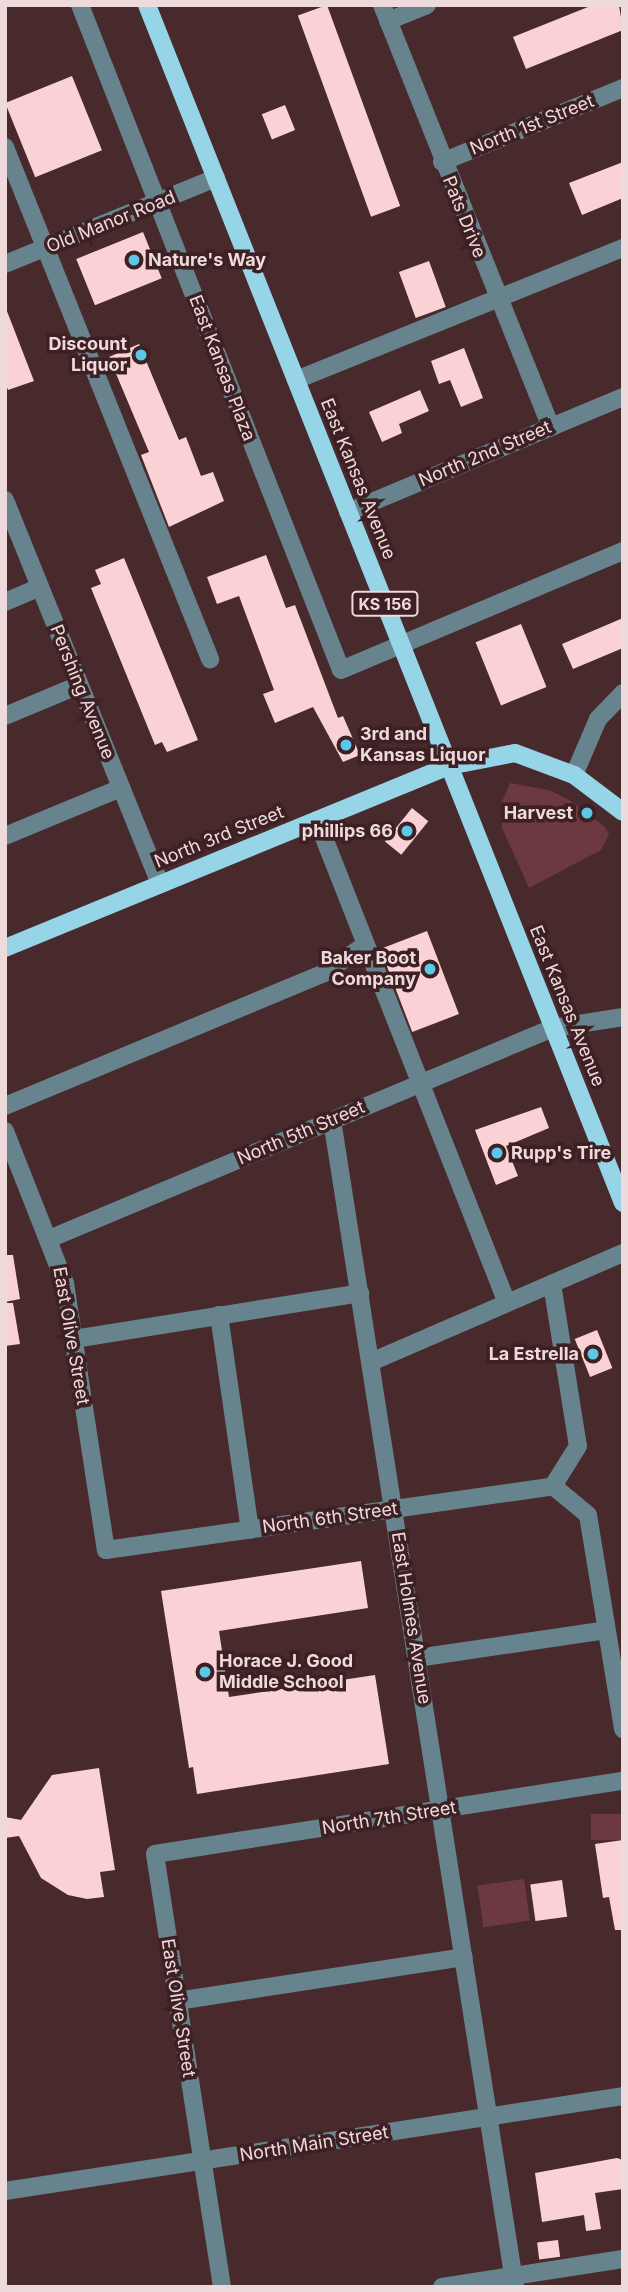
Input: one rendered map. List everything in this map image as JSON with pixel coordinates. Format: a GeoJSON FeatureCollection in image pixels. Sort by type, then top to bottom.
{"type":"FeatureCollection","features":[{"type":"Feature","properties":{"kind":"main road","name":"East Kansas Avenue"},"geometry":{"type":"LineString","coordinates":[[147,5],[553,1028],[616,1167],[623,1203]]}},
{"type":"Feature","properties":{"kind":"main road","name":"North 3rd Street"},"geometry":{"type":"LineString","coordinates":[[5,948],[449,766],[515,754],[574,775],[623,812]]}},
{"type":"Feature","properties":{"kind":"street","name":"East Kansas Plaza"},"geometry":{"type":"LineString","coordinates":[[80,5],[341,670],[401,645]]}},
{"type":"Feature","properties":{"kind":"street"},"geometry":{"type":"LineString","coordinates":[[385,13],[427,5]]}},
{"type":"Feature","properties":{"kind":"street","name":"Pats Drive"},"geometry":{"type":"LineString","coordinates":[[385,13],[442,162],[551,427]]}},
{"type":"Feature","properties":{"kind":"street","name":"North 1st Street"},"geometry":{"type":"LineString","coordinates":[[442,162],[623,88]]}},
{"type":"Feature","properties":{"kind":"street"},"geometry":{"type":"LineString","coordinates":[[5,147],[210,659]]}},
{"type":"Feature","properties":{"kind":"street","name":"Old Manor Road"},"geometry":{"type":"LineString","coordinates":[[5,264],[216,178]]}},
{"type":"Feature","properties":{"kind":"street"},"geometry":{"type":"LineString","coordinates":[[296,380],[623,248]]}},
{"type":"Feature","properties":{"kind":"street","name":"North 2nd Street"},"geometry":{"type":"LineString","coordinates":[[348,512],[623,397]]}},
{"type":"Feature","properties":{"kind":"street","name":"Pershing Avenue"},"geometry":{"type":"LineString","coordinates":[[5,500],[160,884]]}},
{"type":"Feature","properties":{"kind":"street"},"geometry":{"type":"LineString","coordinates":[[401,645],[623,551]]}},
{"type":"Feature","properties":{"kind":"street"},"geometry":{"type":"LineString","coordinates":[[5,602],[40,587]]}},
{"type":"Feature","properties":{"kind":"street"},"geometry":{"type":"LineString","coordinates":[[5,716],[79,685]]}},
{"type":"Feature","properties":{"kind":"street"},"geometry":{"type":"LineString","coordinates":[[574,775],[598,719],[623,693]]}},
{"type":"Feature","properties":{"kind":"street"},"geometry":{"type":"LineString","coordinates":[[5,836],[121,788]]}},
{"type":"Feature","properties":{"kind":"street"},"geometry":{"type":"LineString","coordinates":[[317,820],[418,1084],[507,1303]]}},
{"type":"Feature","properties":{"kind":"street"},"geometry":{"type":"LineString","coordinates":[[5,1106],[324,973],[365,945]]}},
{"type":"Feature","properties":{"kind":"street","name":"North 5th Street"},"geometry":{"type":"LineString","coordinates":[[50,1238],[553,1028],[623,1017]]}},
{"type":"Feature","properties":{"kind":"street","name":"East Holmes Avenue"},"geometry":{"type":"LineString","coordinates":[[332,1120],[514,2281]]}},
{"type":"Feature","properties":{"kind":"street","name":"East Olive Street"},"geometry":{"type":"LineString","coordinates":[[5,1131],[50,1238],[65,1283],[106,1550]]}},
{"type":"Feature","properties":{"kind":"street"},"geometry":{"type":"LineString","coordinates":[[371,1362],[623,1253]]}},
{"type":"Feature","properties":{"kind":"street"},"geometry":{"type":"LineString","coordinates":[[552,1283],[578,1446],[553,1486],[588,1515],[623,1728]]}},
{"type":"Feature","properties":{"kind":"street"},"geometry":{"type":"LineString","coordinates":[[74,1339],[360,1293]]}},
{"type":"Feature","properties":{"kind":"street"},"geometry":{"type":"LineString","coordinates":[[219,1315],[250,1530]]}},
{"type":"Feature","properties":{"kind":"street","name":"North 6th Street"},"geometry":{"type":"LineString","coordinates":[[106,1550],[553,1486]]}},
{"type":"Feature","properties":{"kind":"street"},"geometry":{"type":"LineString","coordinates":[[417,1658],[607,1630]]}},
{"type":"Feature","properties":{"kind":"street","name":"North 7th Street"},"geometry":{"type":"LineString","coordinates":[[155,1854],[623,1780]]}},
{"type":"Feature","properties":{"kind":"street","name":"East Olive Street"},"geometry":{"type":"LineString","coordinates":[[155,1854],[222,2287]]}},
{"type":"Feature","properties":{"kind":"street"},"geometry":{"type":"LineString","coordinates":[[177,2001],[464,1957]]}},
{"type":"Feature","properties":{"kind":"street","name":"North Main Street"},"geometry":{"type":"LineString","coordinates":[[5,2191],[623,2096]]}},
{"type":"Feature","properties":{"kind":"street"},"geometry":{"type":"LineString","coordinates":[[442,2287],[514,2281],[623,2259]]}},
{"type":"Feature","properties":{"kind":"shaded area"},"geometry":{"type":"Polygon","coordinates":[[[510,783],[549,790],[569,800],[605,827],[609,834],[601,850],[529,888],[502,828],[502,801],[510,783]]]}},
{"type":"Feature","properties":{"kind":"shaded area"},"geometry":{"type":"Polygon","coordinates":[[[591,1814],[623,1814],[623,1840],[591,1840],[591,1814]]]}},
{"type":"Feature","properties":{"kind":"shaded area"},"geometry":{"type":"Polygon","coordinates":[[[524,1879],[530,1921],[483,1927],[477,1886],[524,1879]]]}},
{"type":"Feature","properties":{"kind":"building"},"geometry":{"type":"Polygon","coordinates":[[[327,5],[400,206],[371,217],[298,16],[327,5]]]}},
{"type":"Feature","properties":{"kind":"building"},"geometry":{"type":"Polygon","coordinates":[[[593,5],[619,5],[623,30],[526,69],[513,37],[593,5]]]}},
{"type":"Feature","properties":{"kind":"building"},"geometry":{"type":"Polygon","coordinates":[[[72,76],[102,150],[35,177],[5,103],[72,76]]]}},
{"type":"Feature","properties":{"kind":"building"},"geometry":{"type":"Polygon","coordinates":[[[285,105],[295,130],[272,139],[262,114],[285,105]]]}},
{"type":"Feature","properties":{"kind":"building"},"geometry":{"type":"Polygon","coordinates":[[[623,162],[623,198],[582,215],[569,183],[623,162]]]}},
{"type":"Feature","properties":{"kind":"building"},"geometry":{"type":"Polygon","coordinates":[[[143,232],[162,278],[95,305],[76,259],[143,232]]]}},
{"type":"Feature","properties":{"kind":"building"},"geometry":{"type":"Polygon","coordinates":[[[429,261],[446,307],[416,318],[399,272],[429,261]]]}},
{"type":"Feature","properties":{"kind":"building"},"geometry":{"type":"Polygon","coordinates":[[[5,306],[34,381],[8,390],[5,382],[5,306]]]}},
{"type":"Feature","properties":{"kind":"building"},"geometry":{"type":"Polygon","coordinates":[[[139,344],[179,440],[186,437],[201,476],[213,472],[224,501],[169,527],[141,455],[149,452],[109,357],[139,344]]]}},
{"type":"Feature","properties":{"kind":"building"},"geometry":{"type":"Polygon","coordinates":[[[464,348],[483,398],[461,407],[450,380],[439,384],[431,361],[464,348]]]}},
{"type":"Feature","properties":{"kind":"building"},"geometry":{"type":"Polygon","coordinates":[[[420,390],[429,411],[399,424],[402,433],[382,442],[369,412],[420,390]]]}},
{"type":"Feature","properties":{"kind":"building"},"geometry":{"type":"Polygon","coordinates":[[[266,555],[286,608],[295,605],[338,718],[343,716],[360,755],[343,762],[313,707],[275,723],[263,694],[274,690],[239,596],[217,604],[207,577],[266,555]]]}},
{"type":"Feature","properties":{"kind":"building"},"geometry":{"type":"Polygon","coordinates":[[[124,558],[198,740],[167,752],[162,742],[155,745],[91,588],[101,584],[95,570],[124,558]]]}},
{"type":"Feature","properties":{"kind":"building"},"geometry":{"type":"Polygon","coordinates":[[[623,618],[623,648],[573,669],[562,644],[623,618]]]}},
{"type":"Feature","properties":{"kind":"building"},"geometry":{"type":"Polygon","coordinates":[[[521,624],[546,687],[501,705],[476,642],[521,624]]]}},
{"type":"Feature","properties":{"kind":"building","name":"phillips 66"},"geometry":{"type":"Polygon","coordinates":[[[412,808],[428,821],[401,855],[385,841],[412,808]]]}},
{"type":"Feature","properties":{"kind":"building"},"geometry":{"type":"Polygon","coordinates":[[[427,931],[459,1014],[412,1032],[380,949],[427,931]]]}},
{"type":"Feature","properties":{"kind":"building"},"geometry":{"type":"Polygon","coordinates":[[[541,1107],[549,1128],[506,1146],[518,1176],[496,1185],[475,1130],[541,1107]]]}},
{"type":"Feature","properties":{"kind":"building"},"geometry":{"type":"Polygon","coordinates":[[[5,1255],[13,1255],[20,1299],[5,1302],[5,1255]]]}},
{"type":"Feature","properties":{"kind":"building"},"geometry":{"type":"Polygon","coordinates":[[[5,1303],[13,1303],[20,1344],[5,1346],[5,1303]]]}},
{"type":"Feature","properties":{"kind":"building","name":"La Estrella"},"geometry":{"type":"Polygon","coordinates":[[[597,1330],[612,1368],[590,1377],[575,1339],[597,1330]]]}},
{"type":"Feature","properties":{"kind":"building"},"geometry":{"type":"Polygon","coordinates":[[[361,1561],[368,1608],[219,1631],[229,1697],[375,1675],[389,1764],[197,1794],[193,1767],[189,1768],[161,1591],[361,1561]]]}},
{"type":"Feature","properties":{"kind":"building"},"geometry":{"type":"Polygon","coordinates":[[[99,1768],[115,1870],[100,1872],[104,1897],[87,1899],[68,1895],[41,1878],[19,1836],[5,1838],[5,1817],[21,1820],[52,1775],[99,1768]]]}},
{"type":"Feature","properties":{"kind":"building"},"geometry":{"type":"Polygon","coordinates":[[[623,1840],[623,1930],[615,1930],[609,1897],[603,1898],[595,1844],[623,1840]]]}},
{"type":"Feature","properties":{"kind":"building"},"geometry":{"type":"Polygon","coordinates":[[[562,1880],[567,1917],[535,1921],[530,1884],[562,1880]]]}},
{"type":"Feature","properties":{"kind":"building"},"geometry":{"type":"Polygon","coordinates":[[[617,2158],[623,2160],[623,2189],[595,2193],[601,2229],[586,2231],[584,2215],[542,2222],[535,2173],[617,2158]]]}},
{"type":"Feature","properties":{"kind":"building"},"geometry":{"type":"Polygon","coordinates":[[[558,2240],[560,2257],[539,2259],[537,2243],[558,2240]]]}},
{"type":"Feature","properties":{"kind":"place","name":"Nature's Way"},"geometry":{"type":"Point","coordinates":[134,260]}},
{"type":"Feature","properties":{"kind":"place","name":"Discount Liquor"},"geometry":{"type":"Point","coordinates":[141,355]}},
{"type":"Feature","properties":{"kind":"place","name":"3rd and Kansas Liquor"},"geometry":{"type":"Point","coordinates":[346,745]}},
{"type":"Feature","properties":{"kind":"place","name":"Harvest"},"geometry":{"type":"Point","coordinates":[587,813]}},
{"type":"Feature","properties":{"kind":"place","name":"phillips 66"},"geometry":{"type":"Point","coordinates":[407,831]}},
{"type":"Feature","properties":{"kind":"place","name":"Baker Boot Company"},"geometry":{"type":"Point","coordinates":[430,969]}},
{"type":"Feature","properties":{"kind":"place","name":"Rupp's Tire"},"geometry":{"type":"Point","coordinates":[497,1153]}},
{"type":"Feature","properties":{"kind":"place","name":"La Estrella"},"geometry":{"type":"Point","coordinates":[593,1354]}},
{"type":"Feature","properties":{"kind":"place","name":"Horace J. Good Middle School"},"geometry":{"type":"Point","coordinates":[205,1672]}}]}
